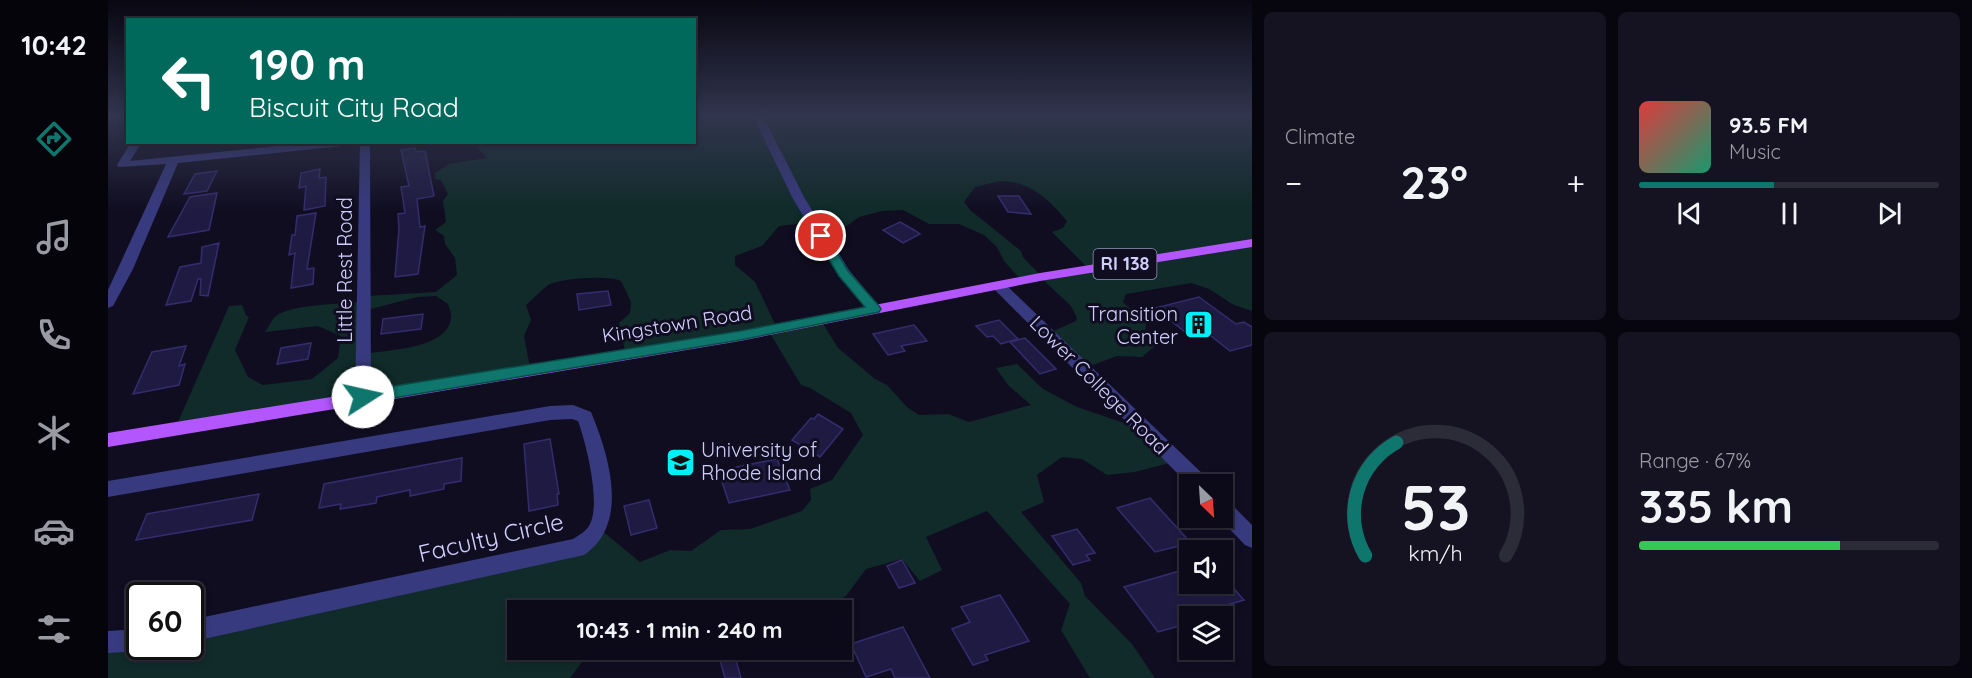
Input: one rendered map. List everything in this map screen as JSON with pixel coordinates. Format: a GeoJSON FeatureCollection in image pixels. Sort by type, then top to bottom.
{"type":"FeatureCollection","features":[{"type":"Feature","properties":{"kind":"main road","name":"Kingstown Road"},"geometry":{"type":"LineString","coordinates":[[108,440],[740,336],[998,285],[1252,243]]}},
{"type":"Feature","properties":{"kind":"street"},"geometry":{"type":"LineString","coordinates":[[122,165],[133,148]]}},
{"type":"Feature","properties":{"kind":"street"},"geometry":{"type":"LineString","coordinates":[[108,166],[299,148]]}},
{"type":"Feature","properties":{"kind":"street","name":"Little Rest Road"},"geometry":{"type":"LineString","coordinates":[[363,397],[365,148]]}},
{"type":"Feature","properties":{"kind":"street"},"geometry":{"type":"LineString","coordinates":[[774,148],[798,197],[843,273],[874,309]]}},
{"type":"Feature","properties":{"kind":"street"},"geometry":{"type":"LineString","coordinates":[[108,303],[126,269],[173,161]]}},
{"type":"Feature","properties":{"kind":"street","name":"Lower College Road"},"geometry":{"type":"LineString","coordinates":[[998,285],[1190,474]]}},
{"type":"Feature","properties":{"kind":"street","name":"Faculty Circle"},"geometry":{"type":"LineString","coordinates":[[108,489],[550,412],[573,412],[585,417],[591,429],[603,510],[600,524],[593,537],[577,548],[204,628]]}},
{"type":"Feature","properties":{"kind":"street"},"geometry":{"type":"LineString","coordinates":[[1233,519],[1252,539]]}},
{"type":"Feature","properties":{"kind":"street"},"geometry":{"type":"LineString","coordinates":[[108,642],[126,640]]}},
{"type":"Feature","properties":{"kind":"green space"},"geometry":{"type":"Polygon","coordinates":[[[478,148],[1252,148],[1252,311],[1234,305],[1209,289],[1191,283],[1126,294],[1123,302],[1146,323],[1145,334],[1155,346],[1142,357],[1117,356],[1085,368],[1049,333],[1076,321],[1077,318],[1071,306],[1040,277],[1020,279],[1004,261],[997,247],[984,235],[959,224],[929,224],[903,210],[882,211],[859,217],[847,226],[821,229],[813,222],[779,226],[762,246],[735,256],[735,265],[755,282],[775,324],[819,317],[838,348],[875,379],[887,385],[907,407],[919,415],[948,414],[969,422],[1031,405],[1008,385],[996,368],[1017,364],[1043,389],[1077,407],[1145,430],[1177,461],[1135,472],[1107,475],[1082,459],[1062,457],[1037,475],[1044,502],[1021,512],[1081,583],[1085,596],[1132,644],[1155,678],[1090,678],[1061,630],[1070,604],[987,511],[926,537],[942,570],[920,581],[902,559],[866,569],[846,596],[838,600],[507,600],[507,660],[584,660],[570,678],[108,678],[108,646],[126,646],[126,660],[204,660],[204,626],[571,546],[595,525],[640,562],[670,550],[691,551],[721,530],[750,529],[802,511],[811,500],[810,489],[832,480],[863,435],[851,413],[801,385],[768,330],[625,351],[619,323],[630,313],[631,302],[621,281],[606,278],[583,278],[553,283],[544,288],[526,305],[531,320],[524,336],[530,367],[178,422],[229,306],[242,305],[249,317],[235,350],[248,377],[263,385],[312,379],[338,358],[341,336],[318,326],[265,332],[276,316],[293,309],[365,301],[367,296],[436,292],[457,275],[455,258],[445,244],[444,236],[435,230],[446,222],[443,201],[448,194],[441,180],[435,179],[435,173],[449,164],[487,158],[478,148]],[[1000,181],[975,187],[964,202],[970,210],[1021,251],[1023,257],[1040,275],[1086,266],[1052,232],[1063,228],[1067,221],[1045,198],[1021,184],[1000,181]],[[436,296],[417,297],[367,310],[364,354],[401,349],[428,342],[447,328],[451,315],[448,304],[436,296]]]}},
{"type":"Feature","properties":{"kind":"building"},"geometry":{"type":"Polygon","coordinates":[[[415,148],[416,152],[425,151],[434,196],[417,199],[420,227],[425,226],[418,274],[395,277],[398,214],[405,213],[401,187],[409,186],[401,150],[415,148]]]}},
{"type":"Feature","properties":{"kind":"building"},"geometry":{"type":"Polygon","coordinates":[[[320,169],[319,178],[326,177],[325,206],[304,210],[306,186],[299,188],[301,173],[320,169]]]}},
{"type":"Feature","properties":{"kind":"building"},"geometry":{"type":"Polygon","coordinates":[[[217,171],[207,191],[184,194],[195,174],[217,171]]]}},
{"type":"Feature","properties":{"kind":"building"},"geometry":{"type":"Polygon","coordinates":[[[217,193],[209,230],[168,237],[190,197],[217,193]]]}},
{"type":"Feature","properties":{"kind":"building"},"geometry":{"type":"Polygon","coordinates":[[[998,196],[1019,196],[1031,214],[1008,212],[998,196]]]}},
{"type":"Feature","properties":{"kind":"building"},"geometry":{"type":"Polygon","coordinates":[[[316,213],[307,269],[314,268],[313,284],[291,288],[295,253],[289,255],[292,235],[295,235],[297,216],[316,213]]]}},
{"type":"Feature","properties":{"kind":"building"},"geometry":{"type":"Polygon","coordinates":[[[900,222],[920,234],[903,243],[883,230],[900,222]]]}},
{"type":"Feature","properties":{"kind":"building"},"geometry":{"type":"Polygon","coordinates":[[[219,243],[208,296],[200,295],[201,279],[198,279],[191,301],[166,305],[180,267],[201,263],[202,247],[219,243]]]}},
{"type":"Feature","properties":{"kind":"building"},"geometry":{"type":"Polygon","coordinates":[[[608,291],[611,305],[579,310],[577,294],[608,291]]]}},
{"type":"Feature","properties":{"kind":"building","name":"Transition Center"},"geometry":{"type":"Polygon","coordinates":[[[1199,297],[1236,324],[1244,322],[1252,327],[1252,345],[1230,351],[1201,328],[1185,332],[1155,308],[1199,297]]]}},
{"type":"Feature","properties":{"kind":"building"},"geometry":{"type":"Polygon","coordinates":[[[423,314],[421,329],[381,334],[383,319],[423,314]]]}},
{"type":"Feature","properties":{"kind":"building"},"geometry":{"type":"Polygon","coordinates":[[[999,320],[1018,339],[1001,344],[993,336],[987,337],[976,326],[999,320]]]}},
{"type":"Feature","properties":{"kind":"building"},"geometry":{"type":"Polygon","coordinates":[[[914,325],[927,341],[901,346],[905,351],[888,355],[873,334],[914,325]]]}},
{"type":"Feature","properties":{"kind":"building"},"geometry":{"type":"Polygon","coordinates":[[[1025,338],[1056,369],[1040,374],[1010,342],[1025,338]]]}},
{"type":"Feature","properties":{"kind":"building"},"geometry":{"type":"Polygon","coordinates":[[[311,343],[308,359],[277,364],[281,348],[311,343]]]}},
{"type":"Feature","properties":{"kind":"building"},"geometry":{"type":"Polygon","coordinates":[[[186,346],[179,366],[185,364],[179,385],[133,394],[152,352],[186,346]]]}},
{"type":"Feature","properties":{"kind":"building"},"geometry":{"type":"Polygon","coordinates":[[[818,414],[843,429],[820,457],[792,440],[811,418],[814,419],[818,414]]]}},
{"type":"Feature","properties":{"kind":"building"},"geometry":{"type":"Polygon","coordinates":[[[550,439],[559,494],[557,494],[558,505],[529,511],[524,444],[550,439]]]}},
{"type":"Feature","properties":{"kind":"building"},"geometry":{"type":"Polygon","coordinates":[[[462,458],[461,481],[444,484],[444,489],[410,496],[410,490],[377,497],[376,503],[340,509],[341,504],[319,508],[324,484],[462,458]]]}},
{"type":"Feature","properties":{"kind":"building"},"geometry":{"type":"Polygon","coordinates":[[[777,459],[790,490],[729,503],[719,473],[728,472],[727,469],[777,459]]]}},
{"type":"Feature","properties":{"kind":"building"},"geometry":{"type":"Polygon","coordinates":[[[259,494],[252,520],[136,540],[147,514],[259,494]]]}},
{"type":"Feature","properties":{"kind":"building"},"geometry":{"type":"Polygon","coordinates":[[[1150,498],[1188,540],[1179,540],[1179,546],[1155,552],[1117,508],[1150,498]]]}},
{"type":"Feature","properties":{"kind":"building"},"geometry":{"type":"Polygon","coordinates":[[[649,500],[657,528],[631,535],[624,506],[649,500]]]}},
{"type":"Feature","properties":{"kind":"building"},"geometry":{"type":"Polygon","coordinates":[[[1077,529],[1095,553],[1086,555],[1090,560],[1073,565],[1052,536],[1077,529]]]}},
{"type":"Feature","properties":{"kind":"building"},"geometry":{"type":"Polygon","coordinates":[[[902,560],[915,583],[899,588],[887,566],[902,560]]]}},
{"type":"Feature","properties":{"kind":"building"},"geometry":{"type":"Polygon","coordinates":[[[1179,571],[1179,594],[1233,594],[1233,588],[1244,600],[1224,606],[1179,606],[1179,626],[1158,632],[1124,587],[1179,571]]]}},
{"type":"Feature","properties":{"kind":"building"},"geometry":{"type":"Polygon","coordinates":[[[1000,595],[1029,641],[985,655],[988,660],[973,665],[952,629],[970,622],[961,607],[1000,595]]]}},
{"type":"Feature","properties":{"kind":"building"},"geometry":{"type":"Polygon","coordinates":[[[903,627],[930,678],[895,678],[891,669],[866,677],[852,644],[903,627]]]}},
{"type":"Feature","properties":{"kind":"building"},"geometry":{"type":"Polygon","coordinates":[[[720,660],[736,660],[741,678],[725,678],[720,660]]]}},
{"type":"Feature","properties":{"kind":"place","name":"Transition Center"},"geometry":{"type":"Point","coordinates":[1199,325]}},
{"type":"Feature","properties":{"kind":"place","name":"University of Rhode Island"},"geometry":{"type":"Point","coordinates":[680,462]}},
{"type":"Feature","properties":{"kind":"route"},"geometry":{"type":"LineString","coordinates":[[363,397],[740,336],[874,309],[843,273],[821,236]]}}]}
